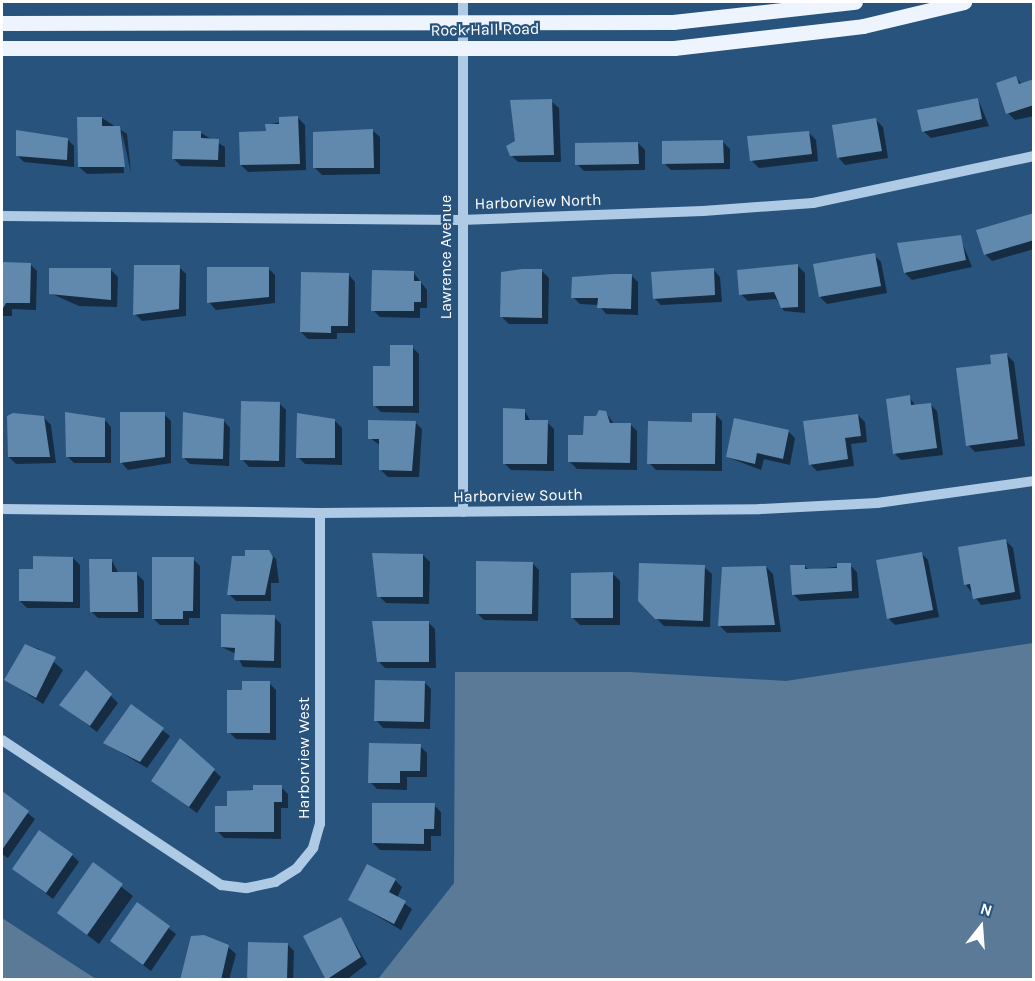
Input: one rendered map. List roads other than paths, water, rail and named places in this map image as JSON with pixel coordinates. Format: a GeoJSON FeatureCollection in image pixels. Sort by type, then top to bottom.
{"type":"FeatureCollection","features":[{"type":"Feature","properties":{"kind":"main road","name":"Rock Hall Road"},"geometry":{"type":"LineString","coordinates":[[2,23],[673,22],[855,2]]}},
{"type":"Feature","properties":{"kind":"main road","name":"Rock Hall Road"},"geometry":{"type":"LineString","coordinates":[[2,48],[674,48],[783,39],[964,2]]}},
{"type":"Feature","properties":{"kind":"street","name":"Lawrence Avenue"},"geometry":{"type":"LineString","coordinates":[[463,2],[460,220],[463,512]]}},
{"type":"Feature","properties":{"kind":"street","name":"Harborview North"},"geometry":{"type":"LineString","coordinates":[[2,216],[460,220],[813,203],[1034,156]]}},
{"type":"Feature","properties":{"kind":"street","name":"Harborview South"},"geometry":{"type":"LineString","coordinates":[[2,509],[320,513],[463,512],[878,502],[1034,481]]}},
{"type":"Feature","properties":{"kind":"street","name":"Harborview West"},"geometry":{"type":"LineString","coordinates":[[2,740],[221,885],[247,888],[275,882],[297,868],[313,848],[320,824],[320,513]]}},
{"type":"Feature","properties":{"kind":"water"},"geometry":{"type":"Polygon","coordinates":[[[1033,643],[1033,979],[378,979],[454,883],[455,672],[630,672],[786,681],[1033,643]]]}},
{"type":"Feature","properties":{"kind":"water"},"geometry":{"type":"Polygon","coordinates":[[[2,918],[82,970],[96,979],[2,979],[2,918]]]}}]}
